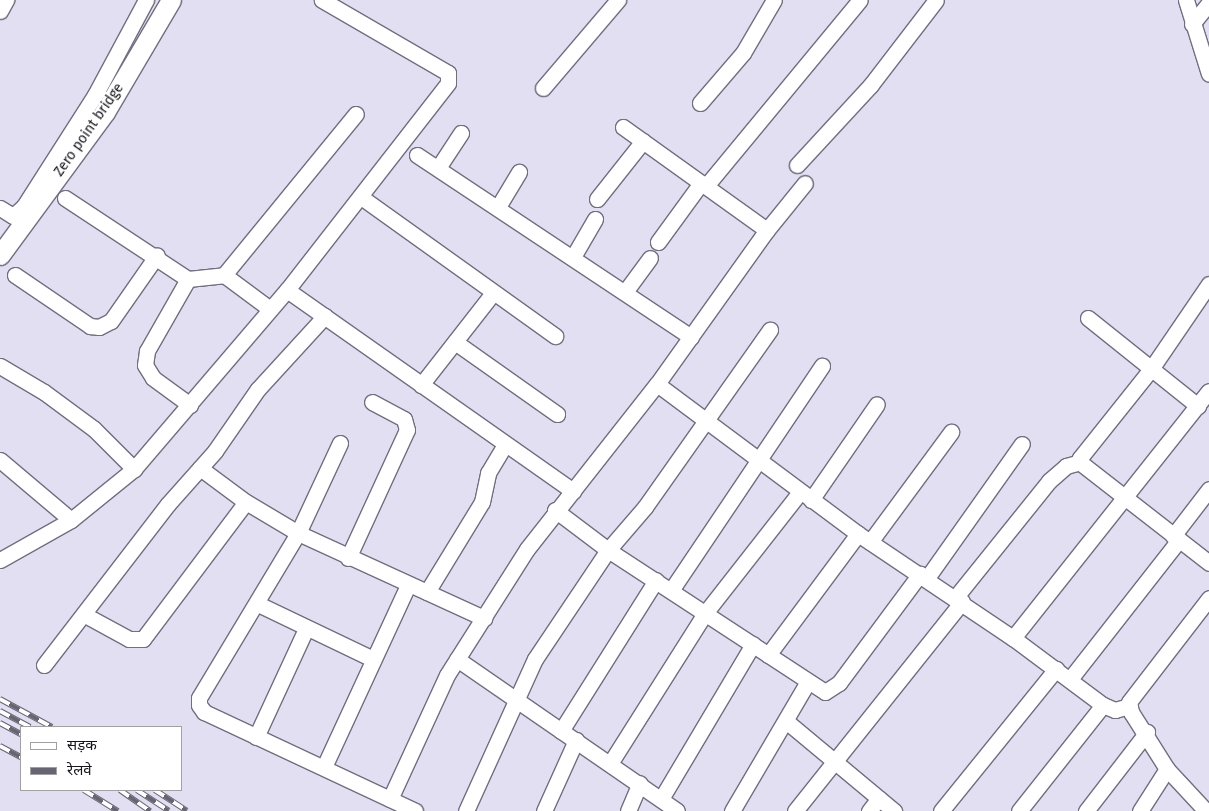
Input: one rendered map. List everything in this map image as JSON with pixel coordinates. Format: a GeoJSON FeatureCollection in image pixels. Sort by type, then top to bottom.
{"type":"FeatureCollection","features":[{"type":"Feature","properties":{"kind":"street"},"geometry":{"type":"LineString","coordinates":[[0,11],[6,0]]}},
{"type":"Feature","properties":{"kind":"street"},"geometry":{"type":"LineString","coordinates":[[0,208],[13,216],[24,206],[94,94],[146,0]]}},
{"type":"Feature","properties":{"kind":"street","name":"Zero point bridge"},"geometry":{"type":"LineString","coordinates":[[0,254],[105,112],[171,0]]}},
{"type":"Feature","properties":{"kind":"street"},"geometry":{"type":"LineString","coordinates":[[0,560],[71,520],[134,469],[287,290],[450,78],[339,7],[322,0]]}},
{"type":"Feature","properties":{"kind":"street"},"geometry":{"type":"LineString","coordinates":[[543,88],[618,0]]}},
{"type":"Feature","properties":{"kind":"street"},"geometry":{"type":"LineString","coordinates":[[700,103],[743,53],[774,0]]}},
{"type":"Feature","properties":{"kind":"street"},"geometry":{"type":"LineString","coordinates":[[658,242],[704,184],[860,0]]}},
{"type":"Feature","properties":{"kind":"street"},"geometry":{"type":"LineString","coordinates":[[797,164],[870,86],[936,0]]}},
{"type":"Feature","properties":{"kind":"street"},"geometry":{"type":"LineString","coordinates":[[1186,0],[1209,74]]}},
{"type":"Feature","properties":{"kind":"street"},"geometry":{"type":"LineString","coordinates":[[1192,24],[1209,3]]}},
{"type":"Feature","properties":{"kind":"street"},"geometry":{"type":"LineString","coordinates":[[224,275],[356,114]]}},
{"type":"Feature","properties":{"kind":"street"},"geometry":{"type":"LineString","coordinates":[[623,128],[767,230]]}},
{"type":"Feature","properties":{"kind":"street"},"geometry":{"type":"LineString","coordinates":[[438,168],[461,133]]}},
{"type":"Feature","properties":{"kind":"street"},"geometry":{"type":"LineString","coordinates":[[597,199],[643,142]]}},
{"type":"Feature","properties":{"kind":"street"},"geometry":{"type":"LineString","coordinates":[[417,155],[691,337]]}},
{"type":"Feature","properties":{"kind":"street"},"geometry":{"type":"LineString","coordinates":[[498,208],[519,172]]}},
{"type":"Feature","properties":{"kind":"street"},"geometry":{"type":"LineString","coordinates":[[390,799],[436,696],[457,659],[555,510],[573,491],[657,384],[767,230],[805,183]]}},
{"type":"Feature","properties":{"kind":"street"},"geometry":{"type":"LineString","coordinates":[[361,196],[555,336]]}},
{"type":"Feature","properties":{"kind":"street"},"geometry":{"type":"LineString","coordinates":[[66,198],[157,255],[188,279],[224,275],[270,309]]}},
{"type":"Feature","properties":{"kind":"street"},"geometry":{"type":"LineString","coordinates":[[572,257],[595,219]]}},
{"type":"Feature","properties":{"kind":"street"},"geometry":{"type":"LineString","coordinates":[[15,275],[90,326],[99,327],[111,321],[157,255]]}},
{"type":"Feature","properties":{"kind":"street"},"geometry":{"type":"LineString","coordinates":[[625,292],[650,258]]}},
{"type":"Feature","properties":{"kind":"street"},"geometry":{"type":"LineString","coordinates":[[188,279],[147,351],[145,364],[153,378],[190,405]]}},
{"type":"Feature","properties":{"kind":"street"},"geometry":{"type":"LineString","coordinates":[[1080,462],[1082,455],[1151,368],[1209,284]]}},
{"type":"Feature","properties":{"kind":"street"},"geometry":{"type":"LineString","coordinates":[[287,290],[573,491]]}},
{"type":"Feature","properties":{"kind":"street"},"geometry":{"type":"LineString","coordinates":[[421,385],[493,293]]}},
{"type":"Feature","properties":{"kind":"street"},"geometry":{"type":"LineString","coordinates":[[44,665],[200,468],[264,382],[325,316]]}},
{"type":"Feature","properties":{"kind":"street"},"geometry":{"type":"LineString","coordinates":[[1013,638],[1124,497],[1205,401],[1151,368],[1088,318]]}},
{"type":"Feature","properties":{"kind":"street"},"geometry":{"type":"LineString","coordinates":[[466,811],[514,699],[535,659],[608,550],[645,507],[770,330]]}},
{"type":"Feature","properties":{"kind":"street"},"geometry":{"type":"LineString","coordinates":[[455,342],[557,414]]}},
{"type":"Feature","properties":{"kind":"street"},"geometry":{"type":"LineString","coordinates":[[0,366],[44,392],[94,430],[134,469]]}},
{"type":"Feature","properties":{"kind":"street"},"geometry":{"type":"LineString","coordinates":[[672,589],[822,366]]}},
{"type":"Feature","properties":{"kind":"street"},"geometry":{"type":"LineString","coordinates":[[657,384],[805,496],[864,538],[959,600],[1070,679],[1103,705],[1115,710],[1129,706]]}},
{"type":"Feature","properties":{"kind":"street"},"geometry":{"type":"LineString","coordinates":[[348,558],[407,430],[404,419],[372,402]]}},
{"type":"Feature","properties":{"kind":"street"},"geometry":{"type":"LineString","coordinates":[[611,762],[706,612],[805,496],[877,404]]}},
{"type":"Feature","properties":{"kind":"street"},"geometry":{"type":"LineString","coordinates":[[768,655],[950,432]]}},
{"type":"Feature","properties":{"kind":"street"},"geometry":{"type":"LineString","coordinates":[[340,443],[298,533],[258,604],[200,698],[198,706],[204,712],[415,811]]}},
{"type":"Feature","properties":{"kind":"street"},"geometry":{"type":"LineString","coordinates":[[555,510],[608,550],[672,589],[807,683],[818,690],[832,691],[923,576],[1022,444]]}},
{"type":"Feature","properties":{"kind":"street"},"geometry":{"type":"LineString","coordinates":[[427,592],[482,502],[488,474],[505,445]]}},
{"type":"Feature","properties":{"kind":"street"},"geometry":{"type":"LineString","coordinates":[[0,460],[71,520]]}},
{"type":"Feature","properties":{"kind":"street"},"geometry":{"type":"LineString","coordinates":[[1080,462],[1209,563]]}},
{"type":"Feature","properties":{"kind":"street"},"geometry":{"type":"LineString","coordinates":[[795,811],[1049,481],[1066,466],[1080,462]]}},
{"type":"Feature","properties":{"kind":"street"},"geometry":{"type":"LineString","coordinates":[[200,468],[246,502],[298,533],[348,558],[484,618]]}},
{"type":"Feature","properties":{"kind":"street"},"geometry":{"type":"LineString","coordinates":[[1070,679],[1176,538],[1209,489]]}},
{"type":"Feature","properties":{"kind":"street"},"geometry":{"type":"LineString","coordinates":[[85,615],[129,639],[143,639],[246,502]]}},
{"type":"Feature","properties":{"kind":"street"},"geometry":{"type":"LineString","coordinates":[[562,730],[656,580]]}},
{"type":"Feature","properties":{"kind":"street"},"geometry":{"type":"LineString","coordinates":[[324,767],[408,585]]}},
{"type":"Feature","properties":{"kind":"street"},"geometry":{"type":"LineString","coordinates":[[1129,706],[1132,696],[1209,598]]}},
{"type":"Feature","properties":{"kind":"street"},"geometry":{"type":"LineString","coordinates":[[258,604],[306,629],[373,659]]}},
{"type":"Feature","properties":{"kind":"street"},"geometry":{"type":"LineString","coordinates":[[256,737],[306,629]]}},
{"type":"Feature","properties":{"kind":"street"},"geometry":{"type":"LineString","coordinates":[[661,799],[753,644]]}},
{"type":"Feature","properties":{"kind":"street"},"geometry":{"type":"LineString","coordinates":[[457,659],[514,699],[611,762],[678,811]]}},
{"type":"Feature","properties":{"kind":"street"},"geometry":{"type":"LineString","coordinates":[[941,811],[1056,669]]}},
{"type":"Feature","properties":{"kind":"street"},"geometry":{"type":"LineString","coordinates":[[732,811],[807,683]]}},
{"type":"Feature","properties":{"kind":"street"},"geometry":{"type":"LineString","coordinates":[[1019,811],[1103,705]]}},
{"type":"Feature","properties":{"kind":"street"},"geometry":{"type":"LineString","coordinates":[[1129,706],[1147,732],[1168,769],[1198,808]]}},
{"type":"Feature","properties":{"kind":"street"},"geometry":{"type":"LineString","coordinates":[[786,720],[894,811]]}},
{"type":"Feature","properties":{"kind":"street"},"geometry":{"type":"LineString","coordinates":[[1086,811],[1147,732]]}},
{"type":"Feature","properties":{"kind":"street"},"geometry":{"type":"LineString","coordinates":[[544,811],[576,740]]}},
{"type":"Feature","properties":{"kind":"street"},"geometry":{"type":"LineString","coordinates":[[1140,811],[1168,769]]}},
{"type":"Feature","properties":{"kind":"street"},"geometry":{"type":"LineString","coordinates":[[628,811],[640,782]]}},
{"type":"Feature","properties":{"kind":"street"},"geometry":{"type":"LineString","coordinates":[[869,811],[879,798]]}},
{"type":"Feature","properties":{"kind":"railway"},"geometry":{"type":"LineString","coordinates":[[0,699],[50,726]]}},
{"type":"Feature","properties":{"kind":"railway"},"geometry":{"type":"LineString","coordinates":[[0,711],[28,726]]}},
{"type":"Feature","properties":{"kind":"railway"},"geometry":{"type":"LineString","coordinates":[[0,723],[20,733]]}},
{"type":"Feature","properties":{"kind":"railway"},"geometry":{"type":"LineString","coordinates":[[0,746],[20,756]]}},
{"type":"Feature","properties":{"kind":"railway"},"geometry":{"type":"LineString","coordinates":[[86,791],[118,811]]}},
{"type":"Feature","properties":{"kind":"railway"},"geometry":{"type":"LineString","coordinates":[[121,791],[150,811]]}},
{"type":"Feature","properties":{"kind":"railway"},"geometry":{"type":"LineString","coordinates":[[139,791],[169,811]]}},
{"type":"Feature","properties":{"kind":"railway"},"geometry":{"type":"LineString","coordinates":[[157,791],[187,811]]}}]}
